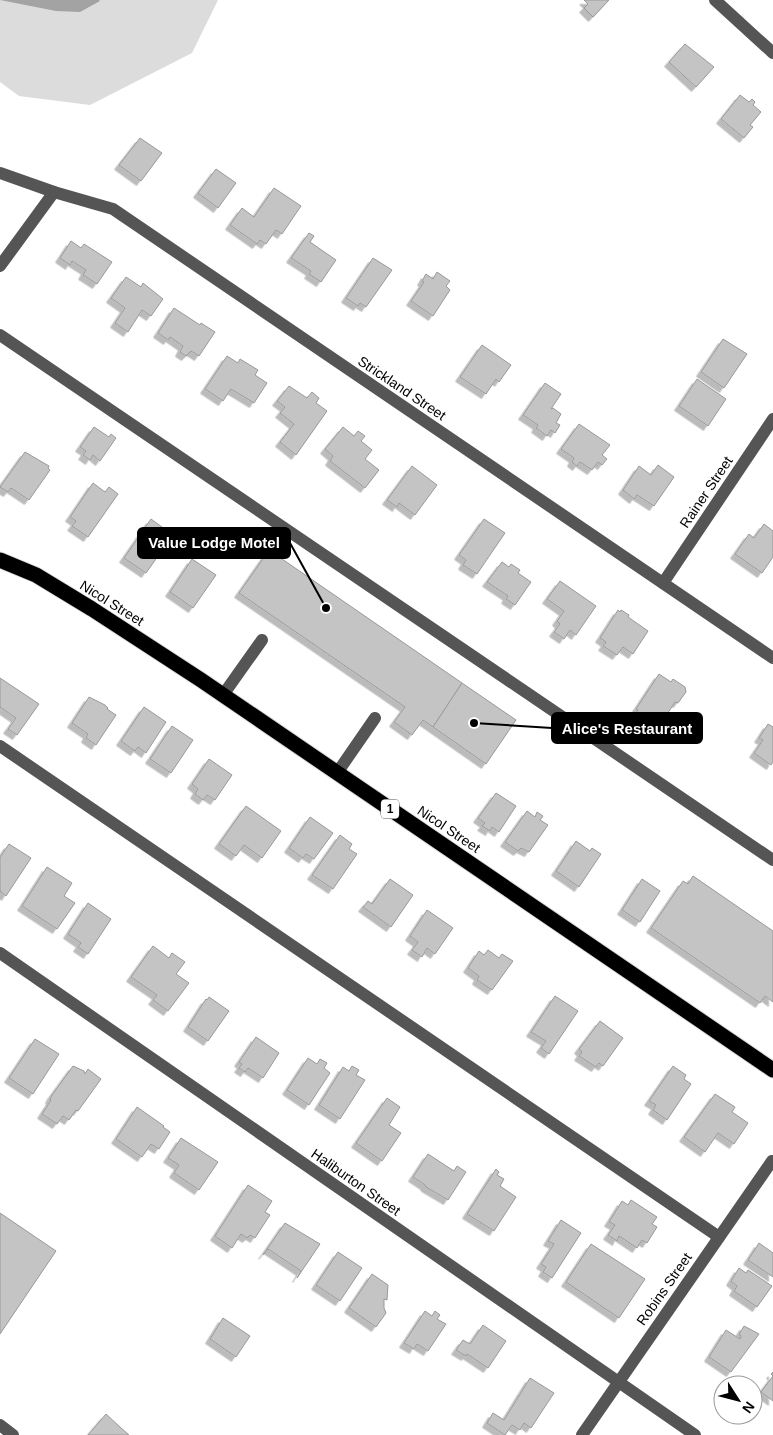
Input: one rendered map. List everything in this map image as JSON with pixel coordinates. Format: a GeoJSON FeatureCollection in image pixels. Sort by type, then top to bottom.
{"type":"FeatureCollection","features":[{"type":"Feature","properties":{"kind":"highway","name":"Nicol Street"},"geometry":{"type":"LineString","coordinates":[[0,560],[36,575],[92,608],[223,695],[773,1070]]}},
{"type":"Feature","properties":{"kind":"street"},"geometry":{"type":"LineString","coordinates":[[716,0],[773,53]]}},
{"type":"Feature","properties":{"kind":"street","name":"Strickland Street"},"geometry":{"type":"LineString","coordinates":[[0,173],[54,192],[113,209],[773,658]]}},
{"type":"Feature","properties":{"kind":"street"},"geometry":{"type":"LineString","coordinates":[[0,266],[54,192]]}},
{"type":"Feature","properties":{"kind":"street"},"geometry":{"type":"LineString","coordinates":[[0,335],[773,860]]}},
{"type":"Feature","properties":{"kind":"street","name":"Rainer Street"},"geometry":{"type":"LineString","coordinates":[[663,583],[773,419]]}},
{"type":"Feature","properties":{"kind":"street"},"geometry":{"type":"LineString","coordinates":[[223,695],[262,640]]}},
{"type":"Feature","properties":{"kind":"street"},"geometry":{"type":"LineString","coordinates":[[337,773],[374,718]]}},
{"type":"Feature","properties":{"kind":"street"},"geometry":{"type":"LineString","coordinates":[[0,746],[718,1237]]}},
{"type":"Feature","properties":{"kind":"street","name":"Haliburton Street"},"geometry":{"type":"LineString","coordinates":[[0,953],[695,1435]]}},
{"type":"Feature","properties":{"kind":"street","name":"Robins Street"},"geometry":{"type":"LineString","coordinates":[[582,1435],[772,1161]]}},
{"type":"Feature","properties":{"kind":"street"},"geometry":{"type":"LineString","coordinates":[[0,1425],[12,1435]]}},
{"type":"Feature","properties":{"kind":"shaded area"},"geometry":{"type":"Polygon","coordinates":[[[0,0],[218,0],[192,53],[90,105],[19,96],[0,82],[0,0]]]}},
{"type":"Feature","properties":{"kind":"shaded area"},"geometry":{"type":"Polygon","coordinates":[[[0,0],[100,1],[80,12],[56,11],[0,0]]]}},
{"type":"Feature","properties":{"kind":"building"},"geometry":{"type":"Polygon","coordinates":[[[584,0],[609,0],[593,17],[584,8],[588,4],[584,0]]]}},
{"type":"Feature","properties":{"kind":"building"},"geometry":{"type":"Polygon","coordinates":[[[685,44],[714,67],[696,87],[669,62],[685,44]]]}},
{"type":"Feature","properties":{"kind":"building"},"geometry":{"type":"Polygon","coordinates":[[[740,95],[749,102],[752,99],[755,102],[753,105],[761,112],[750,125],[753,127],[744,138],[721,119],[740,95]]]}},
{"type":"Feature","properties":{"kind":"building"},"geometry":{"type":"Polygon","coordinates":[[[140,138],[162,153],[141,181],[119,165],[140,138]]]}},
{"type":"Feature","properties":{"kind":"building"},"geometry":{"type":"Polygon","coordinates":[[[216,169],[236,183],[218,208],[198,193],[216,169]]]}},
{"type":"Feature","properties":{"kind":"building"},"geometry":{"type":"Polygon","coordinates":[[[274,188],[301,206],[282,234],[276,230],[266,244],[260,240],[257,244],[230,225],[242,208],[254,217],[274,188]]]}},
{"type":"Feature","properties":{"kind":"building"},"geometry":{"type":"Polygon","coordinates":[[[309,233],[314,236],[310,242],[336,260],[321,282],[309,274],[311,271],[291,258],[309,233]]]}},
{"type":"Feature","properties":{"kind":"building"},"geometry":{"type":"Polygon","coordinates":[[[71,241],[81,248],[84,244],[112,262],[97,284],[83,275],[86,270],[72,261],[70,265],[60,258],[71,241]]]}},
{"type":"Feature","properties":{"kind":"building"},"geometry":{"type":"Polygon","coordinates":[[[373,258],[392,270],[366,307],[360,303],[358,306],[346,298],[373,258]]]}},
{"type":"Feature","properties":{"kind":"building"},"geometry":{"type":"Polygon","coordinates":[[[437,272],[450,281],[446,286],[450,290],[433,316],[411,301],[424,282],[422,281],[426,274],[433,279],[437,272]]]}},
{"type":"Feature","properties":{"kind":"building"},"geometry":{"type":"Polygon","coordinates":[[[126,277],[141,287],[143,283],[163,299],[151,316],[142,310],[128,332],[115,323],[125,308],[111,298],[126,277]]]}},
{"type":"Feature","properties":{"kind":"building"},"geometry":{"type":"Polygon","coordinates":[[[174,308],[200,325],[201,323],[215,332],[199,356],[191,351],[186,356],[180,352],[183,346],[170,337],[168,340],[158,333],[174,308]]]}},
{"type":"Feature","properties":{"kind":"building"},"geometry":{"type":"Polygon","coordinates":[[[723,339],[747,354],[724,388],[701,372],[723,339]]]}},
{"type":"Feature","properties":{"kind":"building"},"geometry":{"type":"Polygon","coordinates":[[[482,345],[511,365],[499,382],[496,379],[486,394],[460,377],[482,345]]]}},
{"type":"Feature","properties":{"kind":"building"},"geometry":{"type":"Polygon","coordinates":[[[227,356],[238,363],[240,359],[258,370],[255,375],[267,383],[254,403],[231,389],[223,401],[205,389],[227,356]]]}},
{"type":"Feature","properties":{"kind":"building"},"geometry":{"type":"Polygon","coordinates":[[[697,379],[726,399],[708,426],[679,406],[697,379]]]}},
{"type":"Feature","properties":{"kind":"building"},"geometry":{"type":"Polygon","coordinates":[[[545,383],[561,394],[551,409],[553,408],[561,414],[556,423],[560,425],[555,433],[551,430],[547,436],[536,428],[538,425],[523,415],[545,383]]]}},
{"type":"Feature","properties":{"kind":"building"},"geometry":{"type":"Polygon","coordinates":[[[289,386],[307,398],[312,392],[319,398],[316,403],[327,411],[296,455],[280,442],[294,424],[280,413],[285,407],[277,401],[289,386]]]}},
{"type":"Feature","properties":{"kind":"building"},"geometry":{"type":"Polygon","coordinates":[[[579,424],[610,445],[602,455],[607,459],[602,465],[598,462],[592,470],[580,462],[577,466],[572,462],[574,458],[561,449],[579,424]]]}},
{"type":"Feature","properties":{"kind":"building"},"geometry":{"type":"Polygon","coordinates":[[[94,427],[109,437],[111,434],[116,438],[100,461],[93,455],[90,460],[83,455],[86,451],[80,447],[94,427]]]}},
{"type":"Feature","properties":{"kind":"building"},"geometry":{"type":"Polygon","coordinates":[[[343,427],[354,436],[358,431],[365,436],[361,441],[372,450],[365,459],[379,470],[365,488],[330,461],[333,456],[325,449],[343,427]]]}},
{"type":"Feature","properties":{"kind":"building"},"geometry":{"type":"Polygon","coordinates":[[[25,452],[49,466],[50,470],[29,500],[11,488],[8,492],[0,487],[25,452]]]}},
{"type":"Feature","properties":{"kind":"building"},"geometry":{"type":"Polygon","coordinates":[[[658,465],[674,477],[654,506],[637,495],[634,499],[623,490],[639,466],[651,475],[658,465]]]}},
{"type":"Feature","properties":{"kind":"building"},"geometry":{"type":"Polygon","coordinates":[[[412,466],[437,485],[415,515],[399,503],[397,507],[387,500],[412,466]]]}},
{"type":"Feature","properties":{"kind":"building"},"geometry":{"type":"Polygon","coordinates":[[[93,483],[105,492],[109,487],[118,494],[88,537],[72,526],[76,521],[70,517],[93,483]]]}},
{"type":"Feature","properties":{"kind":"building"},"geometry":{"type":"Polygon","coordinates":[[[151,519],[173,535],[146,573],[124,558],[151,519]]]}},
{"type":"Feature","properties":{"kind":"building"},"geometry":{"type":"Polygon","coordinates":[[[484,519],[505,533],[477,574],[463,565],[466,560],[459,555],[484,519]]]}},
{"type":"Feature","properties":{"kind":"building"},"geometry":{"type":"Polygon","coordinates":[[[764,524],[773,531],[773,557],[762,573],[735,554],[749,534],[754,538],[764,524]]]}},
{"type":"Feature","properties":{"kind":"building"},"geometry":{"type":"Polygon","coordinates":[[[269,550],[462,683],[433,727],[423,720],[412,735],[394,722],[405,707],[239,593],[269,550]]]}},
{"type":"Feature","properties":{"kind":"building"},"geometry":{"type":"Polygon","coordinates":[[[192,559],[216,575],[193,608],[170,592],[192,559]]]}},
{"type":"Feature","properties":{"kind":"building"},"geometry":{"type":"Polygon","coordinates":[[[502,562],[509,567],[511,564],[520,570],[518,573],[531,582],[515,605],[506,599],[508,596],[487,582],[502,562]]]}},
{"type":"Feature","properties":{"kind":"building"},"geometry":{"type":"Polygon","coordinates":[[[560,581],[596,606],[576,635],[570,630],[564,639],[554,632],[560,624],[557,621],[564,611],[547,599],[560,581]]]}},
{"type":"Feature","properties":{"kind":"building"},"geometry":{"type":"Polygon","coordinates":[[[618,610],[629,615],[628,617],[648,631],[633,654],[623,647],[617,655],[603,646],[606,642],[600,638],[618,610]]]}},
{"type":"Feature","properties":{"kind":"building"},"geometry":{"type":"Polygon","coordinates":[[[659,674],[671,682],[673,679],[685,687],[686,692],[678,703],[675,702],[660,725],[656,723],[651,731],[632,719],[638,710],[636,709],[659,674]]]}},
{"type":"Feature","properties":{"kind":"building"},"geometry":{"type":"Polygon","coordinates":[[[0,678],[39,704],[17,735],[8,729],[16,718],[0,707],[0,678]]]}},
{"type":"Feature","properties":{"kind":"building"},"geometry":{"type":"Polygon","coordinates":[[[462,683],[516,720],[486,764],[433,727],[462,683]]]}},
{"type":"Feature","properties":{"kind":"building"},"geometry":{"type":"Polygon","coordinates":[[[89,697],[105,705],[107,709],[116,715],[96,745],[86,738],[88,734],[72,723],[89,697]]]}},
{"type":"Feature","properties":{"kind":"building"},"geometry":{"type":"Polygon","coordinates":[[[144,707],[166,722],[146,753],[138,747],[135,751],[121,741],[144,707]]]}},
{"type":"Feature","properties":{"kind":"building"},"geometry":{"type":"Polygon","coordinates":[[[768,724],[773,727],[773,762],[771,765],[754,753],[763,740],[759,738],[768,724]]]}},
{"type":"Feature","properties":{"kind":"building"},"geometry":{"type":"Polygon","coordinates":[[[172,726],[193,740],[171,773],[150,759],[172,726]]]}},
{"type":"Feature","properties":{"kind":"building"},"geometry":{"type":"Polygon","coordinates":[[[209,759],[232,775],[215,800],[207,795],[203,800],[195,794],[198,789],[192,784],[209,759]]]}},
{"type":"Feature","properties":{"kind":"building"},"geometry":{"type":"Polygon","coordinates":[[[496,793],[516,806],[499,832],[492,827],[490,831],[482,826],[485,823],[478,818],[496,793]]]}},
{"type":"Feature","properties":{"kind":"building"},"geometry":{"type":"Polygon","coordinates":[[[246,806],[281,831],[262,858],[244,845],[236,856],[219,844],[246,806]]]}},
{"type":"Feature","properties":{"kind":"building"},"geometry":{"type":"Polygon","coordinates":[[[527,811],[535,817],[537,812],[543,816],[540,820],[548,825],[529,852],[521,848],[518,851],[505,842],[527,811]]]}},
{"type":"Feature","properties":{"kind":"building"},"geometry":{"type":"Polygon","coordinates":[[[310,817],[333,833],[314,859],[306,854],[303,858],[289,848],[310,817]]]}},
{"type":"Feature","properties":{"kind":"building"},"geometry":{"type":"Polygon","coordinates":[[[340,835],[352,844],[349,849],[357,854],[333,889],[312,875],[340,835]]]}},
{"type":"Feature","properties":{"kind":"building"},"geometry":{"type":"Polygon","coordinates":[[[576,841],[590,851],[592,848],[601,854],[579,887],[556,871],[576,841]]]}},
{"type":"Feature","properties":{"kind":"building"},"geometry":{"type":"Polygon","coordinates":[[[9,844],[31,858],[6,896],[0,891],[0,857],[9,844]]]}},
{"type":"Feature","properties":{"kind":"building"},"geometry":{"type":"Polygon","coordinates":[[[47,867],[72,883],[64,896],[75,903],[57,929],[22,906],[47,867]]]}},
{"type":"Feature","properties":{"kind":"building"},"geometry":{"type":"Polygon","coordinates":[[[693,876],[773,931],[773,1002],[765,996],[760,1003],[651,928],[683,881],[688,884],[693,876]]]}},
{"type":"Feature","properties":{"kind":"building"},"geometry":{"type":"Polygon","coordinates":[[[390,879],[413,895],[391,927],[363,907],[368,901],[372,904],[390,879]]]}},
{"type":"Feature","properties":{"kind":"building"},"geometry":{"type":"Polygon","coordinates":[[[642,879],[660,891],[640,922],[622,910],[642,879]]]}},
{"type":"Feature","properties":{"kind":"building"},"geometry":{"type":"Polygon","coordinates":[[[88,903],[111,919],[88,954],[78,947],[81,943],[68,934],[88,903]]]}},
{"type":"Feature","properties":{"kind":"building"},"geometry":{"type":"Polygon","coordinates":[[[427,910],[453,928],[435,954],[427,948],[422,957],[412,950],[418,942],[410,936],[427,910]]]}},
{"type":"Feature","properties":{"kind":"building"},"geometry":{"type":"Polygon","coordinates":[[[153,946],[169,958],[172,953],[185,962],[176,974],[189,983],[168,1011],[153,1000],[157,995],[131,977],[153,946]]]}},
{"type":"Feature","properties":{"kind":"building"},"geometry":{"type":"Polygon","coordinates":[[[488,950],[499,958],[502,954],[513,961],[492,990],[477,980],[479,976],[468,968],[479,951],[484,955],[488,950]]]}},
{"type":"Feature","properties":{"kind":"building"},"geometry":{"type":"Polygon","coordinates":[[[555,996],[578,1011],[549,1054],[541,1048],[546,1041],[531,1032],[555,996]]]}},
{"type":"Feature","properties":{"kind":"building"},"geometry":{"type":"Polygon","coordinates":[[[209,997],[229,1011],[208,1041],[188,1027],[209,997]]]}},
{"type":"Feature","properties":{"kind":"building"},"geometry":{"type":"Polygon","coordinates":[[[600,1021],[623,1038],[603,1066],[599,1063],[596,1067],[579,1056],[582,1052],[579,1049],[600,1021]]]}},
{"type":"Feature","properties":{"kind":"building"},"geometry":{"type":"Polygon","coordinates":[[[256,1037],[279,1053],[263,1078],[248,1068],[245,1072],[239,1068],[242,1064],[239,1062],[256,1037]]]}},
{"type":"Feature","properties":{"kind":"building"},"geometry":{"type":"Polygon","coordinates":[[[35,1039],[59,1054],[33,1094],[9,1078],[35,1039]]]}},
{"type":"Feature","properties":{"kind":"building"},"geometry":{"type":"Polygon","coordinates":[[[308,1058],[317,1064],[320,1059],[327,1063],[324,1068],[330,1073],[309,1105],[287,1090],[308,1058]]]}},
{"type":"Feature","properties":{"kind":"building"},"geometry":{"type":"Polygon","coordinates":[[[73,1066],[84,1071],[85,1074],[88,1069],[101,1079],[78,1111],[76,1110],[69,1120],[63,1116],[57,1124],[42,1114],[52,1095],[73,1066]]]}},
{"type":"Feature","properties":{"kind":"building"},"geometry":{"type":"Polygon","coordinates":[[[352,1066],[359,1070],[356,1075],[365,1080],[340,1119],[319,1105],[343,1067],[349,1071],[352,1066]]]}},
{"type":"Feature","properties":{"kind":"building"},"geometry":{"type":"Polygon","coordinates":[[[673,1066],[686,1075],[684,1079],[691,1084],[667,1120],[653,1110],[656,1105],[649,1101],[673,1066]]]}},
{"type":"Feature","properties":{"kind":"building"},"geometry":{"type":"Polygon","coordinates":[[[715,1094],[735,1107],[732,1112],[748,1123],[734,1144],[718,1133],[705,1152],[684,1137],[715,1094]]]}},
{"type":"Feature","properties":{"kind":"building"},"geometry":{"type":"Polygon","coordinates":[[[387,1098],[400,1107],[389,1125],[401,1133],[382,1161],[356,1143],[387,1098]]]}},
{"type":"Feature","properties":{"kind":"building"},"geometry":{"type":"Polygon","coordinates":[[[137,1107],[170,1132],[159,1149],[151,1144],[142,1157],[116,1139],[137,1107]]]}},
{"type":"Feature","properties":{"kind":"building"},"geometry":{"type":"Polygon","coordinates":[[[181,1138],[218,1162],[199,1190],[174,1173],[179,1165],[168,1158],[181,1138]]]}},
{"type":"Feature","properties":{"kind":"building"},"geometry":{"type":"Polygon","coordinates":[[[428,1154],[454,1171],[457,1166],[466,1172],[448,1200],[413,1177],[428,1154]]]}},
{"type":"Feature","properties":{"kind":"building"},"geometry":{"type":"Polygon","coordinates":[[[496,1169],[499,1172],[497,1175],[504,1179],[500,1186],[516,1197],[494,1231],[467,1214],[496,1169]]]}},
{"type":"Feature","properties":{"kind":"building"},"geometry":{"type":"Polygon","coordinates":[[[248,1185],[272,1201],[265,1212],[270,1215],[255,1238],[250,1235],[247,1238],[241,1234],[232,1248],[215,1236],[248,1185]]]}},
{"type":"Feature","properties":{"kind":"building"},"geometry":{"type":"Polygon","coordinates":[[[631,1200],[657,1217],[652,1224],[657,1227],[647,1243],[642,1240],[637,1248],[619,1236],[617,1241],[608,1235],[615,1225],[609,1222],[622,1201],[628,1205],[631,1200]]]}},
{"type":"Feature","properties":{"kind":"building"},"geometry":{"type":"Polygon","coordinates":[[[0,1213],[56,1251],[0,1334],[0,1213]]]}},
{"type":"Feature","properties":{"kind":"building"},"geometry":{"type":"Polygon","coordinates":[[[561,1220],[581,1233],[552,1278],[543,1272],[546,1267],[541,1264],[554,1244],[548,1241],[561,1220]]]}},
{"type":"Feature","properties":{"kind":"building"},"geometry":{"type":"Polygon","coordinates":[[[285,1223],[320,1244],[297,1278],[301,1271],[268,1249],[263,1255],[285,1223]]]}},
{"type":"Feature","properties":{"kind":"building"},"geometry":{"type":"Polygon","coordinates":[[[759,1243],[773,1253],[773,1277],[748,1260],[759,1243]]]}},
{"type":"Feature","properties":{"kind":"building"},"geometry":{"type":"Polygon","coordinates":[[[591,1244],[645,1279],[619,1318],[566,1282],[591,1244]]]}},
{"type":"Feature","properties":{"kind":"building"},"geometry":{"type":"Polygon","coordinates":[[[338,1252],[362,1268],[340,1301],[316,1285],[338,1252]]]}},
{"type":"Feature","properties":{"kind":"building"},"geometry":{"type":"Polygon","coordinates":[[[739,1268],[746,1273],[748,1270],[772,1286],[757,1307],[734,1291],[737,1286],[731,1281],[739,1268]]]}},
{"type":"Feature","properties":{"kind":"building"},"geometry":{"type":"Polygon","coordinates":[[[372,1274],[388,1285],[387,1300],[384,1299],[386,1313],[376,1327],[349,1308],[372,1274]]]}},
{"type":"Feature","properties":{"kind":"building"},"geometry":{"type":"Polygon","coordinates":[[[425,1311],[432,1316],[435,1311],[440,1315],[437,1319],[446,1324],[428,1351],[417,1344],[414,1349],[404,1343],[425,1311]]]}},
{"type":"Feature","properties":{"kind":"building"},"geometry":{"type":"Polygon","coordinates":[[[223,1318],[250,1336],[236,1357],[210,1339],[223,1318]]]}},
{"type":"Feature","properties":{"kind":"building"},"geometry":{"type":"Polygon","coordinates":[[[483,1325],[506,1341],[488,1368],[467,1354],[466,1356],[456,1350],[463,1340],[470,1344],[483,1325]]]}},
{"type":"Feature","properties":{"kind":"building"},"geometry":{"type":"Polygon","coordinates":[[[744,1326],[759,1334],[731,1372],[709,1357],[726,1330],[740,1339],[741,1336],[739,1334],[744,1326]]]}},
{"type":"Feature","properties":{"kind":"building"},"geometry":{"type":"Polygon","coordinates":[[[773,1376],[773,1401],[763,1394],[763,1389],[773,1376]]]}},
{"type":"Feature","properties":{"kind":"building"},"geometry":{"type":"Polygon","coordinates":[[[530,1378],[554,1393],[531,1428],[524,1423],[520,1430],[512,1425],[505,1435],[487,1423],[493,1413],[504,1420],[530,1378]]]}},
{"type":"Feature","properties":{"kind":"building"},"geometry":{"type":"Polygon","coordinates":[[[106,1414],[120,1427],[129,1435],[88,1435],[106,1414]]]}},
{"type":"Feature","properties":{"kind":"place","name":"Value Lodge Motel"},"geometry":{"type":"Point","coordinates":[326,608]}},
{"type":"Feature","properties":{"kind":"place","name":"Alice's Restaurant"},"geometry":{"type":"Point","coordinates":[474,723]}}]}
